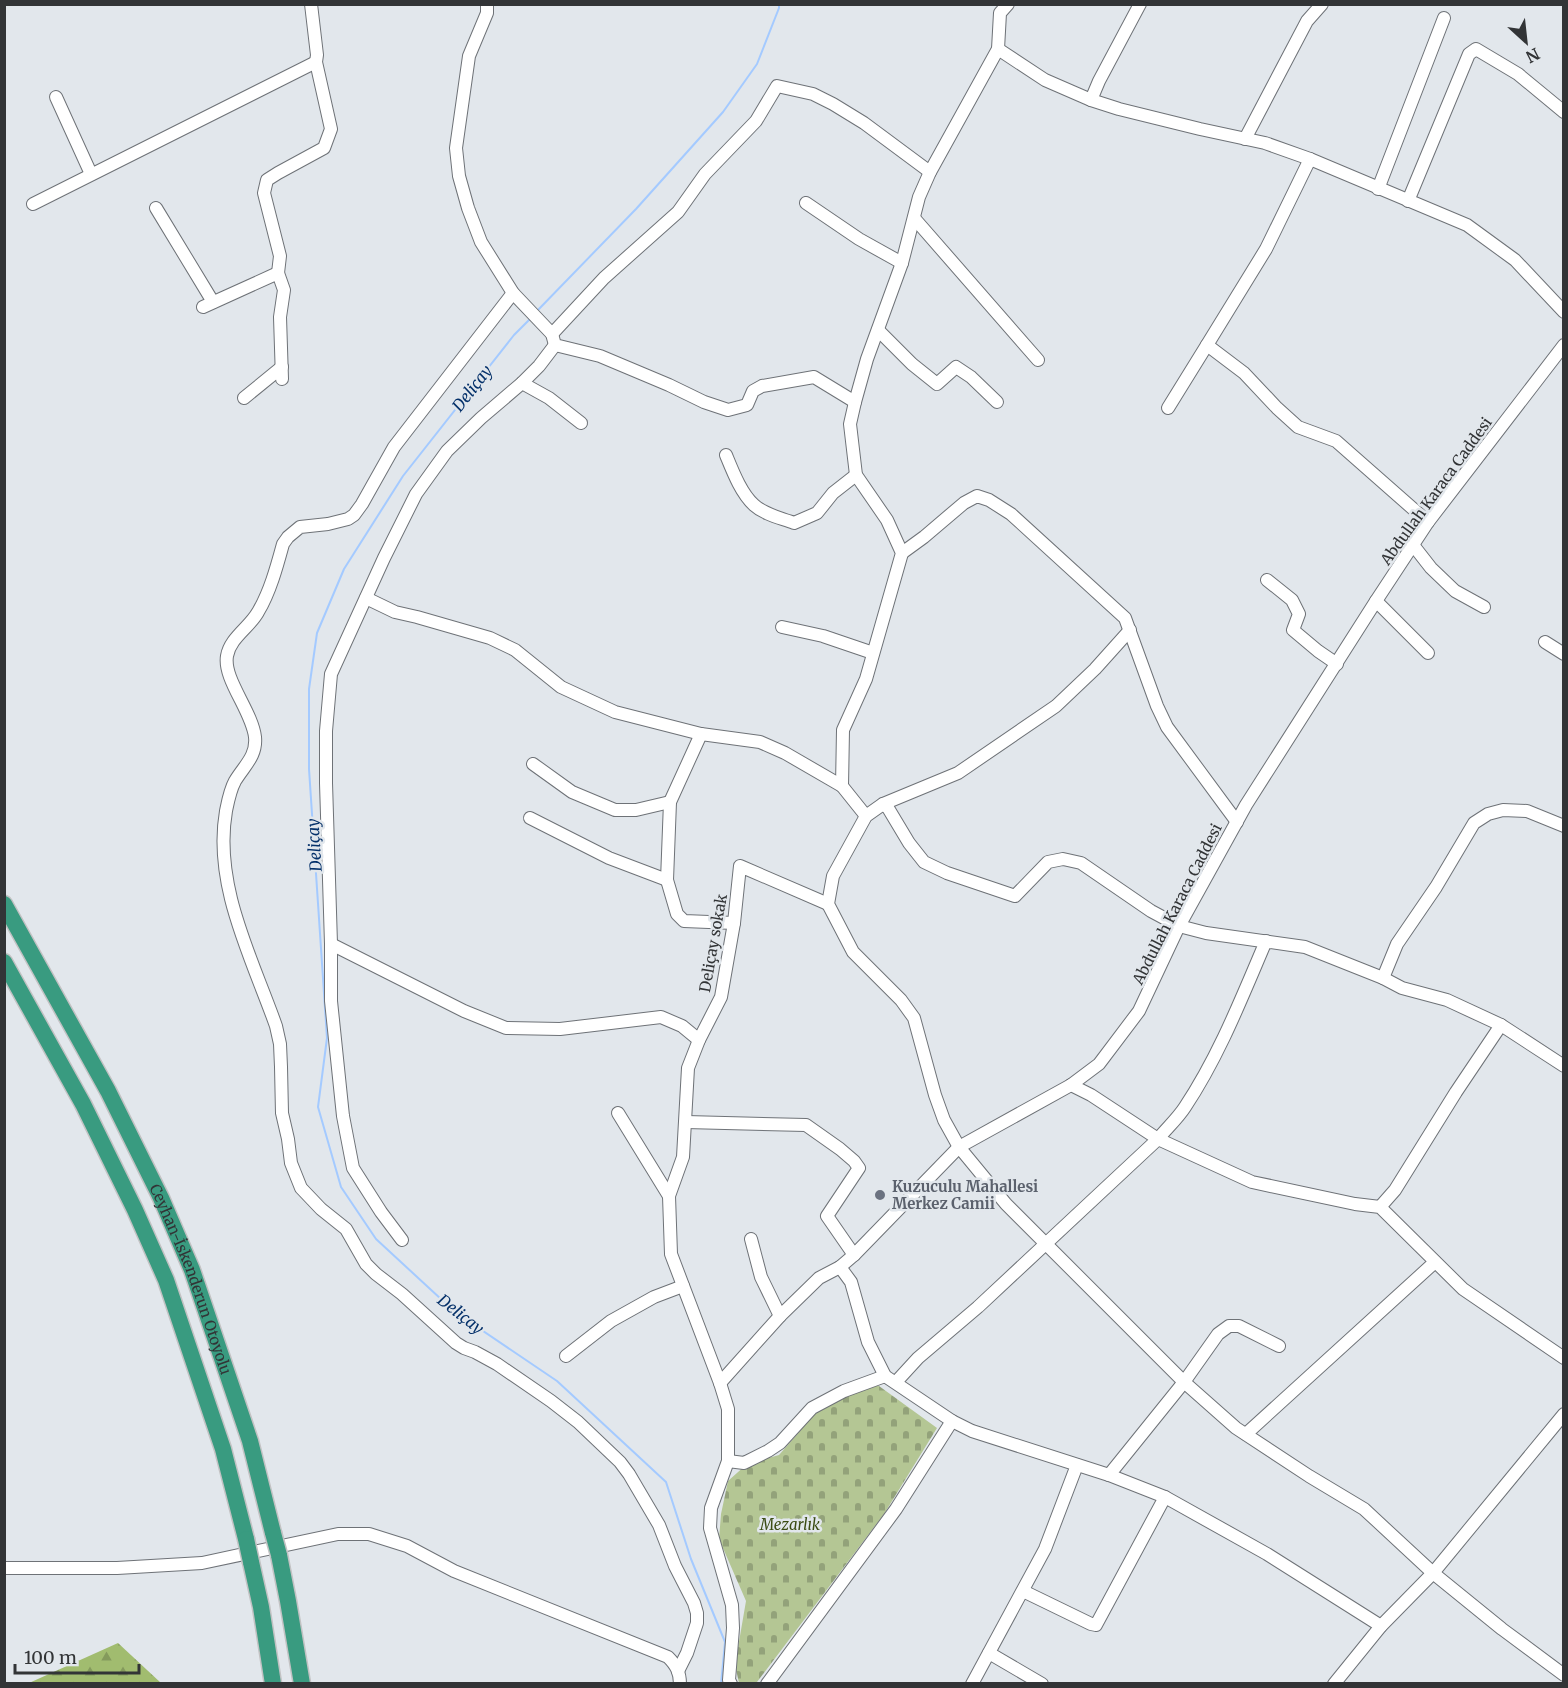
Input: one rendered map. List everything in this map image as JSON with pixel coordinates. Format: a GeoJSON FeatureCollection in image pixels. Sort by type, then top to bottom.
{"type":"FeatureCollection","features":[{"type":"Feature","properties":{"kind":"highway","name":"Ceyhan-İskenderun Otoyolu"},"geometry":{"type":"LineString","coordinates":[[4,904],[108,1091],[161,1198],[192,1270],[250,1441],[279,1556],[302,1683]]}},
{"type":"Feature","properties":{"kind":"highway","name":"Ceyhan-İskenderun Otoyolu"},"geometry":{"type":"LineString","coordinates":[[4,962],[83,1104],[135,1210],[166,1280],[223,1449],[261,1607],[273,1683]]}},
{"type":"Feature","properties":{"kind":"street"},"geometry":{"type":"LineString","coordinates":[[244,398],[282,373],[280,317],[284,290],[278,273],[280,256],[264,193],[267,180],[324,148],[331,129],[316,62],[310,4]]}},
{"type":"Feature","properties":{"kind":"street"},"geometry":{"type":"LineString","coordinates":[[488,4],[487,13],[469,56],[456,148],[459,176],[468,208],[486,251],[517,298],[550,335],[704,402],[728,410],[747,405],[753,391],[762,386],[814,377],[855,402]]}},
{"type":"Feature","properties":{"kind":"street"},"geometry":{"type":"LineString","coordinates":[[1090,100],[1140,4]]}},
{"type":"Feature","properties":{"kind":"street"},"geometry":{"type":"LineString","coordinates":[[1245,139],[1307,21],[1323,4]]}},
{"type":"Feature","properties":{"kind":"street"},"geometry":{"type":"LineString","coordinates":[[902,554],[886,520],[856,475],[850,424],[878,330],[902,263],[919,197],[930,172],[998,49],[1000,8]]}},
{"type":"Feature","properties":{"kind":"street"},"geometry":{"type":"LineString","coordinates":[[1378,189],[1444,18]]}},
{"type":"Feature","properties":{"kind":"street"},"geometry":{"type":"LineString","coordinates":[[998,49],[1045,80],[1090,100],[1142,115],[1265,143],[1310,159],[1467,225],[1515,260],[1563,312]]}},
{"type":"Feature","properties":{"kind":"street"},"geometry":{"type":"LineString","coordinates":[[1408,201],[1469,54],[1476,49],[1518,74],[1563,112]]}},
{"type":"Feature","properties":{"kind":"street"},"geometry":{"type":"LineString","coordinates":[[33,204],[316,62]]}},
{"type":"Feature","properties":{"kind":"street"},"geometry":{"type":"LineString","coordinates":[[402,1240],[353,1168],[343,1116],[332,1012],[326,783],[328,696],[331,674],[416,494],[447,452],[538,366],[550,335],[604,278],[678,212],[705,174],[756,121],[777,86],[813,94],[833,104],[864,123],[930,172]]}},
{"type":"Feature","properties":{"kind":"street"},"geometry":{"type":"LineString","coordinates":[[56,97],[91,174]]}},
{"type":"Feature","properties":{"kind":"street"},"geometry":{"type":"LineString","coordinates":[[1168,408],[1266,249],[1310,159]]}},
{"type":"Feature","properties":{"kind":"street"},"geometry":{"type":"LineString","coordinates":[[806,203],[859,239],[902,263]]}},
{"type":"Feature","properties":{"kind":"street"},"geometry":{"type":"LineString","coordinates":[[156,208],[208,304],[278,273]]}},
{"type":"Feature","properties":{"kind":"street"},"geometry":{"type":"LineString","coordinates":[[914,218],[1038,360]]}},
{"type":"Feature","properties":{"kind":"street"},"geometry":{"type":"LineString","coordinates":[[517,298],[394,447],[354,515],[348,519],[328,524],[300,527],[288,537],[283,544],[258,613],[231,645],[227,656],[227,666],[252,721],[255,739],[251,760],[229,794],[225,814],[225,874],[230,901],[276,1026],[280,1044],[282,1113],[291,1163],[301,1188],[321,1209],[346,1229],[366,1264],[456,1343],[497,1364],[552,1401],[620,1462],[659,1525],[697,1613],[697,1623],[679,1677]]}},
{"type":"Feature","properties":{"kind":"street"},"geometry":{"type":"LineString","coordinates":[[878,330],[912,364],[937,384],[956,367],[971,377],[997,402]]}},
{"type":"Feature","properties":{"kind":"street"},"geometry":{"type":"LineString","coordinates":[[1207,345],[1244,373],[1298,427],[1336,441],[1428,522]]}},
{"type":"Feature","properties":{"kind":"street","name":"Abdullah Karaca Caddesi"},"geometry":{"type":"LineString","coordinates":[[720,1383],[780,1316],[819,1278],[840,1267],[854,1255],[959,1147],[1071,1085],[1099,1064],[1139,1011],[1179,926],[1236,822],[1376,602],[1428,522],[1563,345]]}},
{"type":"Feature","properties":{"kind":"street"},"geometry":{"type":"LineString","coordinates":[[522,383],[549,398],[581,423]]}},
{"type":"Feature","properties":{"kind":"street"},"geometry":{"type":"LineString","coordinates":[[726,455],[734,474],[754,505],[794,524],[817,513],[833,493],[856,475]]}},
{"type":"Feature","properties":{"kind":"street"},"geometry":{"type":"LineString","coordinates":[[842,786],[843,730],[866,678],[902,554],[964,503],[978,496],[1011,514],[1125,618],[1167,727],[1236,822]]}},
{"type":"Feature","properties":{"kind":"street"},"geometry":{"type":"LineString","coordinates":[[1413,545],[1431,568],[1455,591],[1484,608]]}},
{"type":"Feature","properties":{"kind":"street"},"geometry":{"type":"LineString","coordinates":[[1266,580],[1292,600],[1299,614],[1293,630],[1336,664]]}},
{"type":"Feature","properties":{"kind":"street"},"geometry":{"type":"LineString","coordinates":[[366,598],[395,612],[417,616],[490,638],[515,650],[561,687],[615,712],[701,734],[760,742],[785,753],[842,786],[866,816]]}},
{"type":"Feature","properties":{"kind":"street"},"geometry":{"type":"LineString","coordinates":[[1376,602],[1428,653]]}},
{"type":"Feature","properties":{"kind":"street"},"geometry":{"type":"LineString","coordinates":[[782,627],[823,636],[873,652]]}},
{"type":"Feature","properties":{"kind":"street"},"geometry":{"type":"LineString","coordinates":[[1130,630],[1095,669],[1056,706],[958,773],[883,804],[866,816],[833,876],[828,904],[853,952],[901,1000],[914,1018],[944,1120],[959,1147],[1006,1204],[1184,1382],[1236,1428],[1364,1509],[1433,1574],[1563,1675]]}},
{"type":"Feature","properties":{"kind":"street"},"geometry":{"type":"LineString","coordinates":[[1545,642],[1563,654]]}},
{"type":"Feature","properties":{"kind":"street"},"geometry":{"type":"LineString","coordinates":[[701,734],[670,802],[667,880],[676,914],[684,921],[734,923]]}},
{"type":"Feature","properties":{"kind":"street"},"geometry":{"type":"LineString","coordinates":[[533,764],[572,792],[615,810],[636,810],[670,802]]}},
{"type":"Feature","properties":{"kind":"street"},"geometry":{"type":"LineString","coordinates":[[883,804],[924,862],[947,873],[1016,896],[1048,862],[1063,859],[1082,863],[1151,911],[1179,926],[1206,933],[1305,947],[1383,978],[1402,988],[1447,1000],[1501,1025],[1563,1066]]}},
{"type":"Feature","properties":{"kind":"street"},"geometry":{"type":"LineString","coordinates":[[1383,978],[1397,944],[1436,887],[1474,823],[1488,814],[1503,810],[1527,811],[1563,826]]}},
{"type":"Feature","properties":{"kind":"street"},"geometry":{"type":"LineString","coordinates":[[530,818],[609,858],[667,880]]}},
{"type":"Feature","properties":{"kind":"street","name":"Deliçay sokak"},"geometry":{"type":"LineString","coordinates":[[731,1683],[729,1680],[733,1628],[732,1605],[710,1528],[711,1508],[728,1461],[728,1409],[670,1254],[669,1196],[683,1157],[688,1068],[699,1040],[721,998],[734,923],[740,866],[828,904]]}},
{"type":"Feature","properties":{"kind":"street"},"geometry":{"type":"LineString","coordinates":[[728,1461],[744,1463],[768,1451],[780,1443],[812,1408],[844,1390],[891,1379],[978,1307],[1158,1139],[1184,1109],[1210,1064],[1266,941]]}},
{"type":"Feature","properties":{"kind":"street"},"geometry":{"type":"LineString","coordinates":[[331,944],[464,1011],[506,1028],[560,1029],[661,1017],[682,1026],[699,1040]]}},
{"type":"Feature","properties":{"kind":"street"},"geometry":{"type":"LineString","coordinates":[[1380,1207],[1395,1190],[1501,1025]]}},
{"type":"Feature","properties":{"kind":"street"},"geometry":{"type":"LineString","coordinates":[[1071,1085],[1091,1095],[1158,1139],[1252,1182],[1355,1204],[1380,1207],[1463,1289],[1563,1358]]}},
{"type":"Feature","properties":{"kind":"street"},"geometry":{"type":"LineString","coordinates":[[618,1113],[669,1196]]}},
{"type":"Feature","properties":{"kind":"street"},"geometry":{"type":"LineString","coordinates":[[686,1122],[806,1125],[840,1149],[859,1168],[827,1216],[854,1255]]}},
{"type":"Feature","properties":{"kind":"street"},"geometry":{"type":"LineString","coordinates":[[751,1239],[761,1277],[780,1316]]}},
{"type":"Feature","properties":{"kind":"street"},"geometry":{"type":"LineString","coordinates":[[1246,1434],[1435,1262]]}},
{"type":"Feature","properties":{"kind":"street"},"geometry":{"type":"LineString","coordinates":[[840,1267],[851,1282],[868,1342],[891,1379],[952,1421],[972,1431],[1109,1475],[1165,1497],[1267,1554],[1381,1626]]}},
{"type":"Feature","properties":{"kind":"street"},"geometry":{"type":"LineString","coordinates":[[566,1356],[612,1321],[654,1297],[683,1286]]}},
{"type":"Feature","properties":{"kind":"street"},"geometry":{"type":"LineString","coordinates":[[1109,1475],[1184,1382],[1218,1334],[1229,1326],[1239,1326],[1279,1346]]}},
{"type":"Feature","properties":{"kind":"street"},"geometry":{"type":"LineString","coordinates":[[1334,1683],[1381,1626],[1433,1574],[1563,1414]]}},
{"type":"Feature","properties":{"kind":"street"},"geometry":{"type":"LineString","coordinates":[[767,1683],[896,1509],[952,1421]]}},
{"type":"Feature","properties":{"kind":"street"},"geometry":{"type":"LineString","coordinates":[[972,1683],[1045,1549],[1077,1465]]}},
{"type":"Feature","properties":{"kind":"street"},"geometry":{"type":"LineString","coordinates":[[1023,1591],[1096,1625],[1165,1497]]}},
{"type":"Feature","properties":{"kind":"street"},"geometry":{"type":"LineString","coordinates":[[4,1568],[117,1568],[202,1563],[338,1534],[369,1534],[407,1546],[454,1571],[668,1656],[676,1665],[679,1677]]}},
{"type":"Feature","properties":{"kind":"street"},"geometry":{"type":"LineString","coordinates":[[989,1653],[1042,1683]]}},
{"type":"Feature","properties":{"kind":"green space","name":"Mezarlık"},"geometry":{"type":"Polygon","coordinates":[[[864,1385],[879,1386],[937,1428],[884,1514],[757,1682],[739,1683],[735,1665],[746,1601],[719,1539],[721,1514],[728,1481],[747,1464],[779,1455],[800,1431],[814,1410],[864,1385]]]}},
{"type":"Feature","properties":{"kind":"green space"},"geometry":{"type":"Polygon","coordinates":[[[118,1643],[161,1683],[29,1683],[118,1643]]]}},
{"type":"Feature","properties":{"kind":"waterway","name":"Deliçay"},"geometry":{"type":"LineString","coordinates":[[537,311],[636,209],[723,112],[757,64],[779,4]]}},
{"type":"Feature","properties":{"kind":"waterway","name":"Deliçay"},"geometry":{"type":"LineString","coordinates":[[531,318],[514,335],[403,476],[344,569],[317,633],[309,689],[309,769],[327,1038],[318,1107],[341,1187],[376,1239],[455,1312],[557,1381],[666,1482],[691,1559],[725,1642],[721,1684]]}},
{"type":"Feature","properties":{"kind":"place","name":"Kuzuculu Mahallesi Merkez Camii"},"geometry":{"type":"Point","coordinates":[880,1195]}}]}
